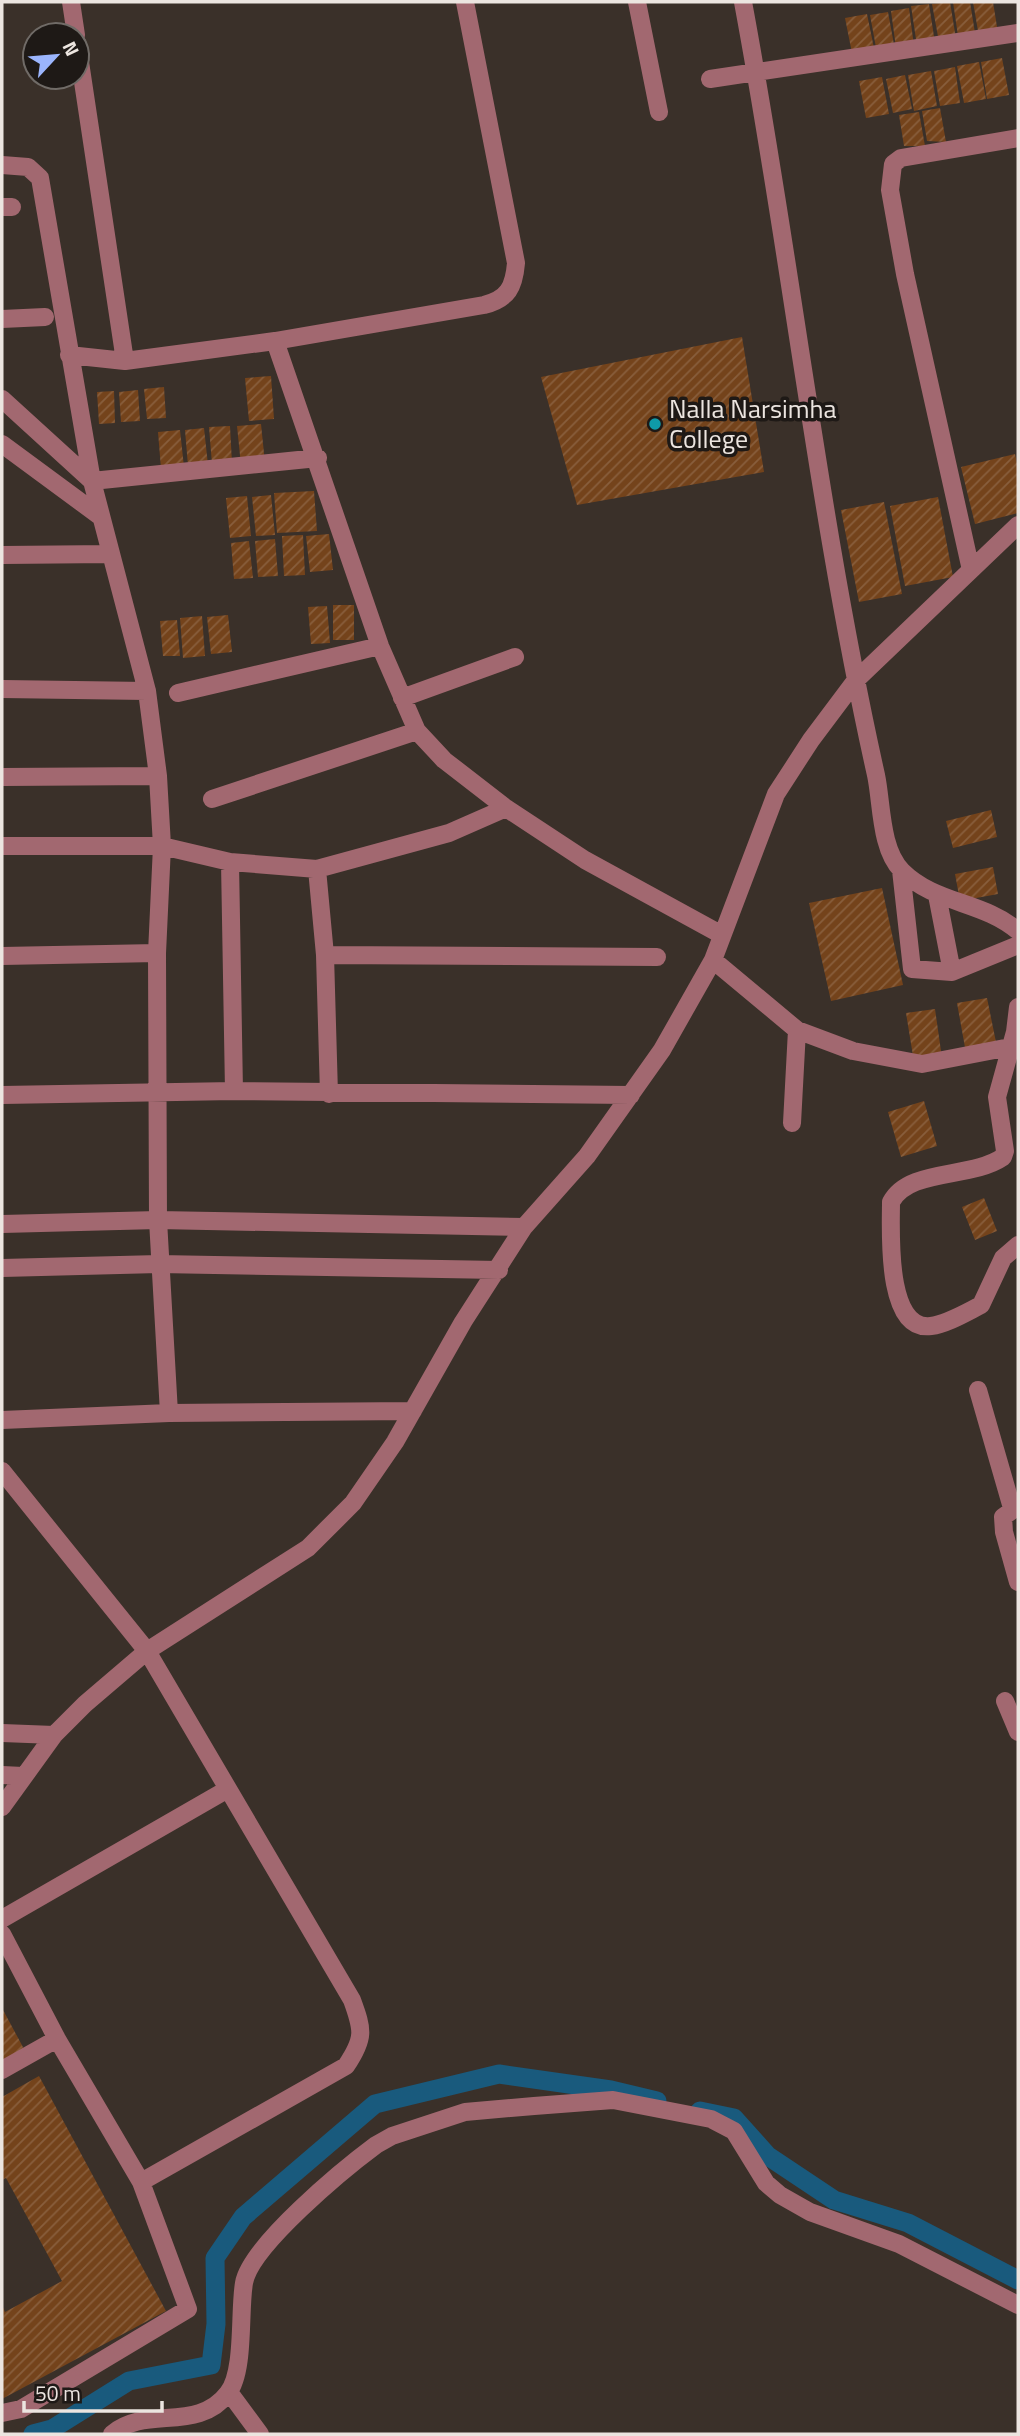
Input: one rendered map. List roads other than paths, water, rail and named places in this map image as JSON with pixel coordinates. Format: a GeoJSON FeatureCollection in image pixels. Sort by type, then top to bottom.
{"type":"FeatureCollection","features":[{"type":"Feature","properties":{"kind":"street"},"geometry":{"type":"LineString","coordinates":[[71,2],[74,21]]}},
{"type":"Feature","properties":{"kind":"street"},"geometry":{"type":"LineString","coordinates":[[69,355],[125,361],[275,341],[484,305],[507,295],[515,283],[516,263],[465,2]]}},
{"type":"Feature","properties":{"kind":"street"},"geometry":{"type":"LineString","coordinates":[[637,2],[659,112]]}},
{"type":"Feature","properties":{"kind":"street"},"geometry":{"type":"LineString","coordinates":[[743,2],[856,680],[882,815],[890,847],[901,870],[912,969],[952,972],[1018,945]]}},
{"type":"Feature","properties":{"kind":"street"},"geometry":{"type":"LineString","coordinates":[[710,79],[1018,33]]}},
{"type":"Feature","properties":{"kind":"street"},"geometry":{"type":"LineString","coordinates":[[84,91],[125,361]]}},
{"type":"Feature","properties":{"kind":"street"},"geometry":{"type":"LineString","coordinates":[[971,570],[905,274],[890,190],[893,164],[901,158],[1018,138]]}},
{"type":"Feature","properties":{"kind":"street"},"geometry":{"type":"LineString","coordinates":[[2,166],[28,167],[40,178],[92,481],[147,691],[158,776],[162,846],[157,953],[158,1220],[169,1413]]}},
{"type":"Feature","properties":{"kind":"street"},"geometry":{"type":"LineString","coordinates":[[2,319],[45,317]]}},
{"type":"Feature","properties":{"kind":"street"},"geometry":{"type":"LineString","coordinates":[[275,341],[318,458],[380,646],[417,731],[444,760],[506,808],[585,860],[722,935]]}},
{"type":"Feature","properties":{"kind":"street"},"geometry":{"type":"LineString","coordinates":[[2,398],[92,481],[318,458]]}},
{"type":"Feature","properties":{"kind":"street"},"geometry":{"type":"LineString","coordinates":[[2,444],[101,517]]}},
{"type":"Feature","properties":{"kind":"street"},"geometry":{"type":"LineString","coordinates":[[2,1807],[54,1735],[147,1651],[308,1548],[353,1503],[413,1411],[463,1322],[499,1270],[524,1227],[587,1156],[662,1050],[713,960],[776,794],[856,680],[1018,526]]}},
{"type":"Feature","properties":{"kind":"street"},"geometry":{"type":"LineString","coordinates":[[2,555],[111,554]]}},
{"type":"Feature","properties":{"kind":"street"},"geometry":{"type":"LineString","coordinates":[[177,693],[380,646]]}},
{"type":"Feature","properties":{"kind":"street"},"geometry":{"type":"LineString","coordinates":[[402,698],[515,657]]}},
{"type":"Feature","properties":{"kind":"street"},"geometry":{"type":"LineString","coordinates":[[2,689],[147,691]]}},
{"type":"Feature","properties":{"kind":"street"},"geometry":{"type":"LineString","coordinates":[[212,799],[417,731]]}},
{"type":"Feature","properties":{"kind":"street"},"geometry":{"type":"LineString","coordinates":[[2,778],[158,776]]}},
{"type":"Feature","properties":{"kind":"street"},"geometry":{"type":"LineString","coordinates":[[2,846],[162,846],[230,862],[317,869],[449,833],[506,808]]}},
{"type":"Feature","properties":{"kind":"street"},"geometry":{"type":"LineString","coordinates":[[230,862],[234,1091]]}},
{"type":"Feature","properties":{"kind":"street"},"geometry":{"type":"LineString","coordinates":[[317,869],[325,955],[329,1094]]}},
{"type":"Feature","properties":{"kind":"street"},"geometry":{"type":"LineString","coordinates":[[901,870],[937,895],[1000,915],[1018,931]]}},
{"type":"Feature","properties":{"kind":"street"},"geometry":{"type":"LineString","coordinates":[[937,895],[952,972]]}},
{"type":"Feature","properties":{"kind":"street"},"geometry":{"type":"LineString","coordinates":[[2,956],[157,953]]}},
{"type":"Feature","properties":{"kind":"street"},"geometry":{"type":"LineString","coordinates":[[325,955],[657,957]]}},
{"type":"Feature","properties":{"kind":"street"},"geometry":{"type":"LineString","coordinates":[[713,960],[797,1030],[853,1051],[916,1064],[1015,1037]]}},
{"type":"Feature","properties":{"kind":"street"},"geometry":{"type":"LineString","coordinates":[[1018,1007],[1015,1037],[997,1097],[1005,1151],[1003,1157],[980,1168],[908,1184],[898,1190],[891,1202],[894,1287],[906,1314],[919,1325],[931,1326],[981,1305],[1003,1258],[1018,1245]]}},
{"type":"Feature","properties":{"kind":"street"},"geometry":{"type":"LineString","coordinates":[[792,1123],[797,1030]]}},
{"type":"Feature","properties":{"kind":"street"},"geometry":{"type":"LineString","coordinates":[[2,1096],[234,1091],[631,1095]]}},
{"type":"Feature","properties":{"kind":"street"},"geometry":{"type":"LineString","coordinates":[[2,1224],[158,1220],[524,1227]]}},
{"type":"Feature","properties":{"kind":"street"},"geometry":{"type":"LineString","coordinates":[[2,1268],[159,1264],[499,1270]]}},
{"type":"Feature","properties":{"kind":"street"},"geometry":{"type":"LineString","coordinates":[[978,1390],[1015,1507],[1003,1517],[1004,1532],[1018,1582]]}},
{"type":"Feature","properties":{"kind":"street"},"geometry":{"type":"LineString","coordinates":[[2,1420],[169,1413],[413,1411]]}},
{"type":"Feature","properties":{"kind":"street"},"geometry":{"type":"LineString","coordinates":[[2,1471],[147,1651],[352,2000],[362,2026],[359,2047],[346,2066],[141,2182]]}},
{"type":"Feature","properties":{"kind":"street"},"geometry":{"type":"LineString","coordinates":[[1005,1701],[1018,1732]]}},
{"type":"Feature","properties":{"kind":"street"},"geometry":{"type":"LineString","coordinates":[[2,1732],[54,1735]]}},
{"type":"Feature","properties":{"kind":"street"},"geometry":{"type":"LineString","coordinates":[[2,1775],[23,1776]]}},
{"type":"Feature","properties":{"kind":"street"},"geometry":{"type":"LineString","coordinates":[[2,1919],[228,1789]]}},
{"type":"Feature","properties":{"kind":"street"},"geometry":{"type":"LineString","coordinates":[[2,1934],[57,2039],[141,2182],[188,2309],[21,2410],[2,2413]]}},
{"type":"Feature","properties":{"kind":"street"},"geometry":{"type":"LineString","coordinates":[[2,2070],[57,2039]]}},
{"type":"Feature","properties":{"kind":"street"},"geometry":{"type":"LineString","coordinates":[[111,2434],[136,2420],[192,2417],[210,2411],[229,2392],[236,2375],[244,2279],[272,2237],[376,2145],[392,2136],[465,2112],[613,2100],[711,2119],[734,2131],[766,2183],[780,2194],[810,2212],[899,2244],[1018,2305]]}},
{"type":"Feature","properties":{"kind":"street"},"geometry":{"type":"LineString","coordinates":[[229,2392],[260,2434]]}},
{"type":"Feature","properties":{"kind":"waterway"},"geometry":{"type":"LineString","coordinates":[[33,2434],[52,2429],[129,2381],[211,2365],[216,2324],[215,2258],[243,2217],[375,2104],[499,2074],[611,2090],[657,2101]]}},
{"type":"Feature","properties":{"kind":"waterway"},"geometry":{"type":"LineString","coordinates":[[700,2111],[734,2118],[768,2156],[834,2200],[908,2223],[1018,2280]]}},
{"type":"Feature","properties":{"kind":"place","name":"Nalla Narsimha College"},"geometry":{"type":"Point","coordinates":[655,424]}}]}
